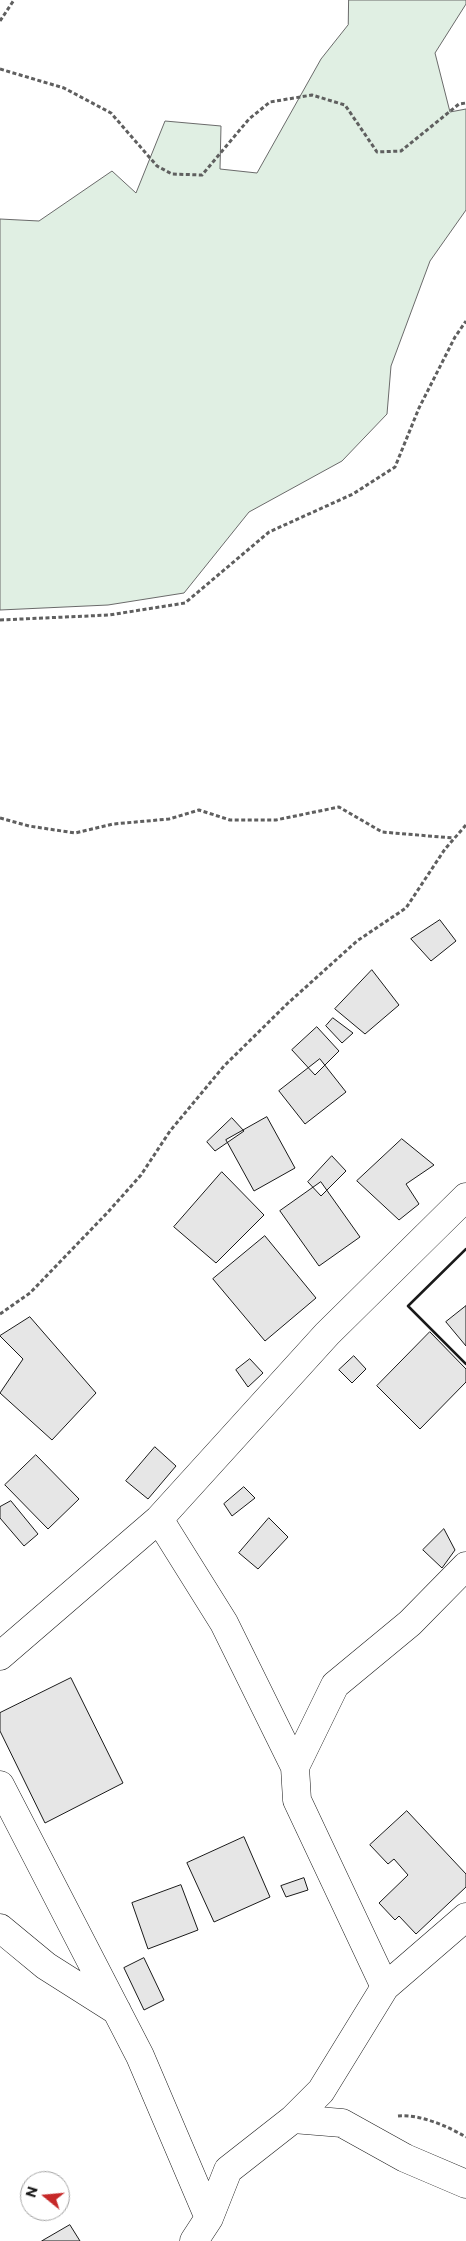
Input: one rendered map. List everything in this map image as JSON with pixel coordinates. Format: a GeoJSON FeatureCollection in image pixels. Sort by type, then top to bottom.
{"type":"FeatureCollection","features":[{"type":"Feature","properties":{"kind":"street"},"geometry":{"type":"LineString","coordinates":[[0,1656],[159,1519],[327,1334],[466,1197]]}},
{"type":"Feature","properties":{"kind":"street"},"geometry":{"type":"LineString","coordinates":[[159,1519],[224,1623],[295,1767],[297,1800],[385,1987]]}},
{"type":"Feature","properties":{"kind":"street"},"geometry":{"type":"LineString","coordinates":[[295,1767],[335,1685],[410,1623],[466,1566]]}},
{"type":"Feature","properties":{"kind":"street"},"geometry":{"type":"LineString","coordinates":[[0,1785],[140,2056],[209,2218]]}},
{"type":"Feature","properties":{"kind":"street"},"geometry":{"type":"LineString","coordinates":[[194,2241],[209,2218],[228,2170],[293,2119],[321,2091],[385,1987],[466,1918]]}},
{"type":"Feature","properties":{"kind":"street"},"geometry":{"type":"LineString","coordinates":[[0,1928],[46,1966],[118,2011]]}},
{"type":"Feature","properties":{"kind":"street"},"geometry":{"type":"LineString","coordinates":[[293,2119],[342,2123],[405,2158],[466,2184]]}},
{"type":"Feature","properties":{"kind":"path"},"geometry":{"type":"LineString","coordinates":[[0,21],[14,0]]}},
{"type":"Feature","properties":{"kind":"path"},"geometry":{"type":"LineString","coordinates":[[0,70],[64,88],[110,113],[157,166],[172,174],[202,175],[249,119],[270,102],[312,95],[345,105],[378,152],[401,151],[459,104],[466,103]]}},
{"type":"Feature","properties":{"kind":"path"},"geometry":{"type":"LineString","coordinates":[[0,620],[109,615],[186,603],[269,532],[353,494],[395,467],[419,408],[455,337],[466,322]]}},
{"type":"Feature","properties":{"kind":"path"},"geometry":{"type":"LineString","coordinates":[[0,818],[29,826],[75,832],[113,824],[169,820],[199,810],[230,820],[276,820],[339,807],[382,832],[454,838]]}},
{"type":"Feature","properties":{"kind":"path"},"geometry":{"type":"LineString","coordinates":[[0,1314],[30,1293],[108,1212],[141,1175],[170,1131],[224,1066],[287,1004],[357,941],[406,908],[454,838],[466,825]]}},
{"type":"Feature","properties":{"kind":"green space"},"geometry":{"type":"Polygon","coordinates":[[[349,0],[466,0],[466,4],[435,53],[450,112],[466,109],[466,210],[430,261],[391,366],[387,414],[342,461],[249,512],[184,593],[108,605],[0,610],[0,219],[39,221],[112,171],[136,193],[165,121],[221,126],[220,169],[257,173],[321,59],[348,25],[349,0]]]}},
{"type":"Feature","properties":{"kind":"building"},"geometry":{"type":"Polygon","coordinates":[[[440,920],[456,941],[431,961],[411,939],[440,920]]]}},
{"type":"Feature","properties":{"kind":"building"},"geometry":{"type":"Polygon","coordinates":[[[372,970],[399,1005],[365,1034],[335,1009],[372,970]]]}},
{"type":"Feature","properties":{"kind":"building"},"geometry":{"type":"Polygon","coordinates":[[[333,1018],[353,1033],[342,1043],[326,1026],[333,1018]]]}},
{"type":"Feature","properties":{"kind":"building"},"geometry":{"type":"Polygon","coordinates":[[[317,1027],[339,1051],[315,1075],[292,1050],[317,1027]]]}},
{"type":"Feature","properties":{"kind":"building"},"geometry":{"type":"Polygon","coordinates":[[[320,1059],[346,1092],[305,1124],[279,1091],[320,1059]]]}},
{"type":"Feature","properties":{"kind":"building"},"geometry":{"type":"Polygon","coordinates":[[[267,1117],[295,1168],[254,1191],[226,1140],[267,1117]]]}},
{"type":"Feature","properties":{"kind":"building"},"geometry":{"type":"Polygon","coordinates":[[[232,1118],[244,1131],[215,1151],[207,1142],[232,1118]]]}},
{"type":"Feature","properties":{"kind":"building"},"geometry":{"type":"Polygon","coordinates":[[[402,1139],[434,1165],[406,1184],[419,1204],[399,1220],[357,1181],[402,1139]]]}},
{"type":"Feature","properties":{"kind":"building"},"geometry":{"type":"Polygon","coordinates":[[[332,1156],[346,1171],[321,1196],[308,1182],[332,1156]]]}},
{"type":"Feature","properties":{"kind":"building"},"geometry":{"type":"Polygon","coordinates":[[[222,1172],[264,1215],[216,1263],[174,1227],[222,1172]]]}},
{"type":"Feature","properties":{"kind":"building"},"geometry":{"type":"Polygon","coordinates":[[[321,1182],[360,1237],[319,1266],[280,1211],[321,1182]]]}},
{"type":"Feature","properties":{"kind":"building"},"geometry":{"type":"Polygon","coordinates":[[[265,1236],[316,1298],[265,1341],[213,1279],[265,1236]]]}},
{"type":"Feature","properties":{"kind":"building"},"geometry":{"type":"Polygon","coordinates":[[[466,1306],[466,1346],[446,1322],[466,1306]]]}},
{"type":"Feature","properties":{"kind":"building"},"geometry":{"type":"Polygon","coordinates":[[[30,1317],[96,1393],[52,1440],[0,1393],[23,1359],[0,1336],[30,1317]]]}},
{"type":"Feature","properties":{"kind":"building"},"geometry":{"type":"Polygon","coordinates":[[[430,1332],[466,1369],[466,1382],[420,1429],[377,1386],[430,1332]]]}},
{"type":"Feature","properties":{"kind":"building"},"geometry":{"type":"Polygon","coordinates":[[[354,1356],[366,1369],[352,1383],[339,1370],[354,1356]]]}},
{"type":"Feature","properties":{"kind":"building"},"geometry":{"type":"Polygon","coordinates":[[[250,1359],[263,1373],[248,1387],[236,1370],[250,1359]]]}},
{"type":"Feature","properties":{"kind":"building"},"geometry":{"type":"Polygon","coordinates":[[[155,1447],[176,1466],[148,1499],[126,1481],[155,1447]]]}},
{"type":"Feature","properties":{"kind":"building"},"geometry":{"type":"Polygon","coordinates":[[[36,1455],[79,1499],[48,1529],[5,1485],[36,1455]]]}},
{"type":"Feature","properties":{"kind":"building"},"geometry":{"type":"Polygon","coordinates":[[[244,1487],[255,1498],[232,1516],[224,1504],[244,1487]]]}},
{"type":"Feature","properties":{"kind":"building"},"geometry":{"type":"Polygon","coordinates":[[[11,1501],[38,1534],[24,1546],[0,1518],[0,1507],[11,1501]]]}},
{"type":"Feature","properties":{"kind":"building"},"geometry":{"type":"Polygon","coordinates":[[[269,1518],[288,1537],[258,1569],[239,1553],[269,1518]]]}},
{"type":"Feature","properties":{"kind":"building"},"geometry":{"type":"Polygon","coordinates":[[[444,1529],[455,1550],[442,1568],[423,1550],[444,1529]]]}},
{"type":"Feature","properties":{"kind":"building"},"geometry":{"type":"Polygon","coordinates":[[[71,1678],[123,1783],[45,1823],[0,1731],[0,1713],[71,1678]]]}},
{"type":"Feature","properties":{"kind":"building"},"geometry":{"type":"Polygon","coordinates":[[[407,1811],[466,1874],[466,1887],[416,1934],[399,1916],[395,1920],[379,1903],[408,1875],[394,1859],[388,1864],[370,1845],[407,1811]]]}},
{"type":"Feature","properties":{"kind":"building"},"geometry":{"type":"Polygon","coordinates":[[[244,1837],[270,1897],[214,1922],[187,1863],[244,1837]]]}},
{"type":"Feature","properties":{"kind":"building"},"geometry":{"type":"Polygon","coordinates":[[[304,1878],[308,1890],[286,1897],[281,1886],[304,1878]]]}},
{"type":"Feature","properties":{"kind":"building"},"geometry":{"type":"Polygon","coordinates":[[[181,1885],[198,1930],[148,1949],[132,1903],[181,1885]]]}},
{"type":"Feature","properties":{"kind":"building"},"geometry":{"type":"Polygon","coordinates":[[[144,1958],[164,2000],[144,2010],[124,1968],[144,1958]]]}},
{"type":"Feature","properties":{"kind":"building"},"geometry":{"type":"Polygon","coordinates":[[[70,2225],[80,2241],[42,2241],[70,2225]]]}},
{"type":"Feature","properties":{"kind":"wall"},"geometry":{"type":"LineString","coordinates":[[466,1249],[408,1306],[466,1364]]}}]}
